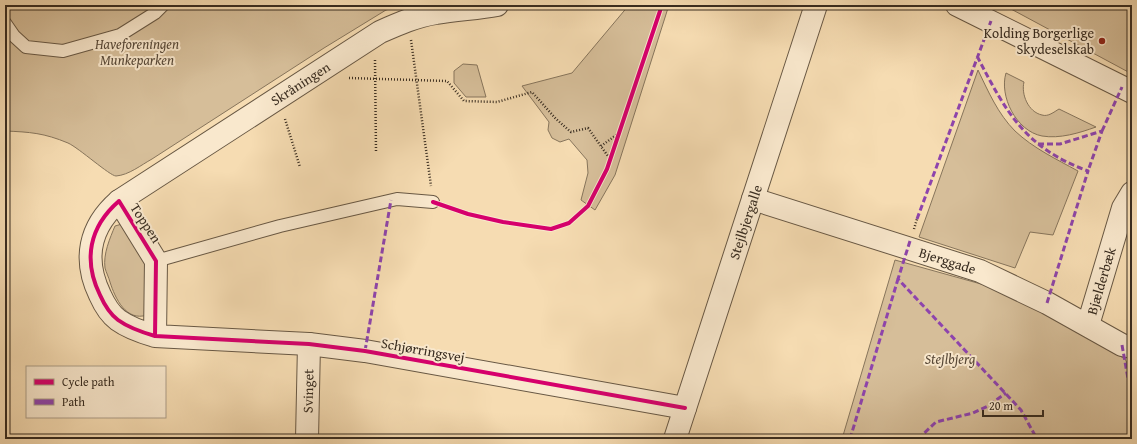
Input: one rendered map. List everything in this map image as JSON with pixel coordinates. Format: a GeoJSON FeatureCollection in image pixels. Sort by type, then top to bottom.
{"type":"FeatureCollection","features":[{"type":"Feature","properties":{"kind":"street","name":"Skråningen"},"geometry":{"type":"LineString","coordinates":[[118,201],[374,36],[408,20],[435,13],[475,10],[497,5]]}},
{"type":"Feature","properties":{"kind":"street","name":"Stejlbjergalle"},"geometry":{"type":"LineString","coordinates":[[675,439],[816,5]]}},
{"type":"Feature","properties":{"kind":"street"},"geometry":{"type":"LineString","coordinates":[[961,6],[1132,92]]}},
{"type":"Feature","properties":{"kind":"street","name":"Bjælderbæk"},"geometry":{"type":"LineString","coordinates":[[1088,325],[1123,208],[1132,193]]}},
{"type":"Feature","properties":{"kind":"street","name":"Bjerggade"},"geometry":{"type":"LineString","coordinates":[[753,199],[980,271],[1015,286],[1122,345],[1132,347]]}},
{"type":"Feature","properties":{"kind":"street","name":"Toppen"},"geometry":{"type":"LineString","coordinates":[[118,201],[156,261],[154,336],[133,329],[117,319],[105,304],[92,272],[90,251],[99,223],[118,201]]}},
{"type":"Feature","properties":{"kind":"street","name":"Schjørringsvej"},"geometry":{"type":"LineString","coordinates":[[154,336],[309,344],[365,351],[685,408]]}},
{"type":"Feature","properties":{"kind":"street","name":"Svinget"},"geometry":{"type":"LineString","coordinates":[[307,439],[309,344]]}},
{"type":"Feature","properties":{"kind":"lane"},"geometry":{"type":"LineString","coordinates":[[5,23],[14,36],[26,47],[63,51],[120,35],[154,13],[163,5]]}},
{"type":"Feature","properties":{"kind":"lane"},"geometry":{"type":"LineString","coordinates":[[156,261],[280,226],[397,199],[433,202]]}},
{"type":"Feature","properties":{"kind":"path"},"geometry":{"type":"LineString","coordinates":[[408,20],[433,202]]}},
{"type":"Feature","properties":{"kind":"path"},"geometry":{"type":"LineString","coordinates":[[374,36],[376,80],[376,152]]}},
{"type":"Feature","properties":{"kind":"path"},"geometry":{"type":"LineString","coordinates":[[347,78],[448,81],[464,101],[497,102],[532,92],[570,132],[588,128],[610,159]]}},
{"type":"Feature","properties":{"kind":"path"},"geometry":{"type":"LineString","coordinates":[[278,97],[300,167]]}},
{"type":"Feature","properties":{"kind":"path"},"geometry":{"type":"LineString","coordinates":[[616,143],[622,126]]}},
{"type":"Feature","properties":{"kind":"path"},"geometry":{"type":"LineString","coordinates":[[601,146],[619,133]]}},
{"type":"Feature","properties":{"kind":"path"},"geometry":{"type":"LineString","coordinates":[[609,164],[612,154]]}},
{"type":"Feature","properties":{"kind":"green space","name":"Haveforeningen Munkeparken"},"geometry":{"type":"Polygon","coordinates":[[[5,5],[403,5],[386,10],[324,48],[152,159],[130,172],[116,176],[108,172],[68,143],[52,137],[37,134],[5,131],[5,5]]]}},
{"type":"Feature","properties":{"kind":"green space"},"geometry":{"type":"Polygon","coordinates":[[[629,5],[656,5],[668,8],[615,175],[595,210],[581,200],[588,173],[587,160],[569,139],[560,142],[552,138],[548,130],[549,122],[522,86],[572,73],[629,5]]]}},
{"type":"Feature","properties":{"kind":"green space","name":"Kolding Borgerlige Skydeselskab"},"geometry":{"type":"Polygon","coordinates":[[[1002,5],[1132,5],[1132,74],[1011,9],[1002,5]]]}},
{"type":"Feature","properties":{"kind":"green space"},"geometry":{"type":"Polygon","coordinates":[[[463,64],[477,65],[486,97],[466,97],[454,83],[454,71],[463,64]]]}},
{"type":"Feature","properties":{"kind":"green space"},"geometry":{"type":"Polygon","coordinates":[[[978,70],[998,110],[1015,131],[1037,148],[1078,171],[1053,235],[1030,232],[1015,268],[919,237],[978,70]]]}},
{"type":"Feature","properties":{"kind":"green space"},"geometry":{"type":"Polygon","coordinates":[[[1006,73],[1024,82],[1023,87],[1027,102],[1029,106],[1037,113],[1046,115],[1059,109],[1096,127],[1056,137],[1042,136],[1033,133],[1017,120],[1007,102],[1004,82],[1006,73]]]}},
{"type":"Feature","properties":{"kind":"green space"},"geometry":{"type":"Polygon","coordinates":[[[122,224],[149,269],[147,315],[133,315],[122,307],[115,295],[105,268],[107,246],[115,226],[122,224]]]}},
{"type":"Feature","properties":{"kind":"green space","name":"Stejlbjerg"},"geometry":{"type":"Polygon","coordinates":[[[895,260],[1006,291],[1125,359],[1132,373],[1132,439],[842,439],[895,260]]]}},
{"type":"Feature","properties":{"kind":"marked path"},"geometry":{"type":"LineString","coordinates":[[917,219],[991,21]]}},
{"type":"Feature","properties":{"kind":"marked path"},"geometry":{"type":"LineString","coordinates":[[977,56],[1008,111],[1020,126],[1048,151],[1066,162],[1088,171],[1047,303]]}},
{"type":"Feature","properties":{"kind":"marked path"},"geometry":{"type":"LineString","coordinates":[[1102,131],[1122,87]]}},
{"type":"Feature","properties":{"kind":"marked path"},"geometry":{"type":"LineString","coordinates":[[1038,144],[1060,144],[1102,131],[1088,171]]}},
{"type":"Feature","properties":{"kind":"marked path"},"geometry":{"type":"LineString","coordinates":[[365,351],[391,200]]}},
{"type":"Feature","properties":{"kind":"marked path"},"geometry":{"type":"LineString","coordinates":[[910,241],[898,279],[1021,410],[1037,439]]}},
{"type":"Feature","properties":{"kind":"marked path"},"geometry":{"type":"LineString","coordinates":[[850,439],[898,279]]}},
{"type":"Feature","properties":{"kind":"marked path"},"geometry":{"type":"LineString","coordinates":[[1122,345],[1132,401]]}},
{"type":"Feature","properties":{"kind":"marked path"},"geometry":{"type":"LineString","coordinates":[[918,439],[936,422],[973,413],[988,406],[1006,393]]}},
{"type":"Feature","properties":{"kind":"cycle path"},"geometry":{"type":"LineString","coordinates":[[433,202],[468,214],[503,222],[551,229],[569,223],[588,206],[607,169],[662,5]]}},
{"type":"Feature","properties":{"kind":"cycle path"},"geometry":{"type":"LineString","coordinates":[[155,336],[156,261],[119,201],[109,211],[95,233],[92,245],[92,269],[95,282],[105,305],[115,318],[131,328],[155,336],[309,344],[365,351],[685,408]]}},
{"type":"Feature","properties":{"kind":"place","name":"Kolding Borgerlige Skydeselskab"},"geometry":{"type":"Point","coordinates":[1102,41]}}]}
